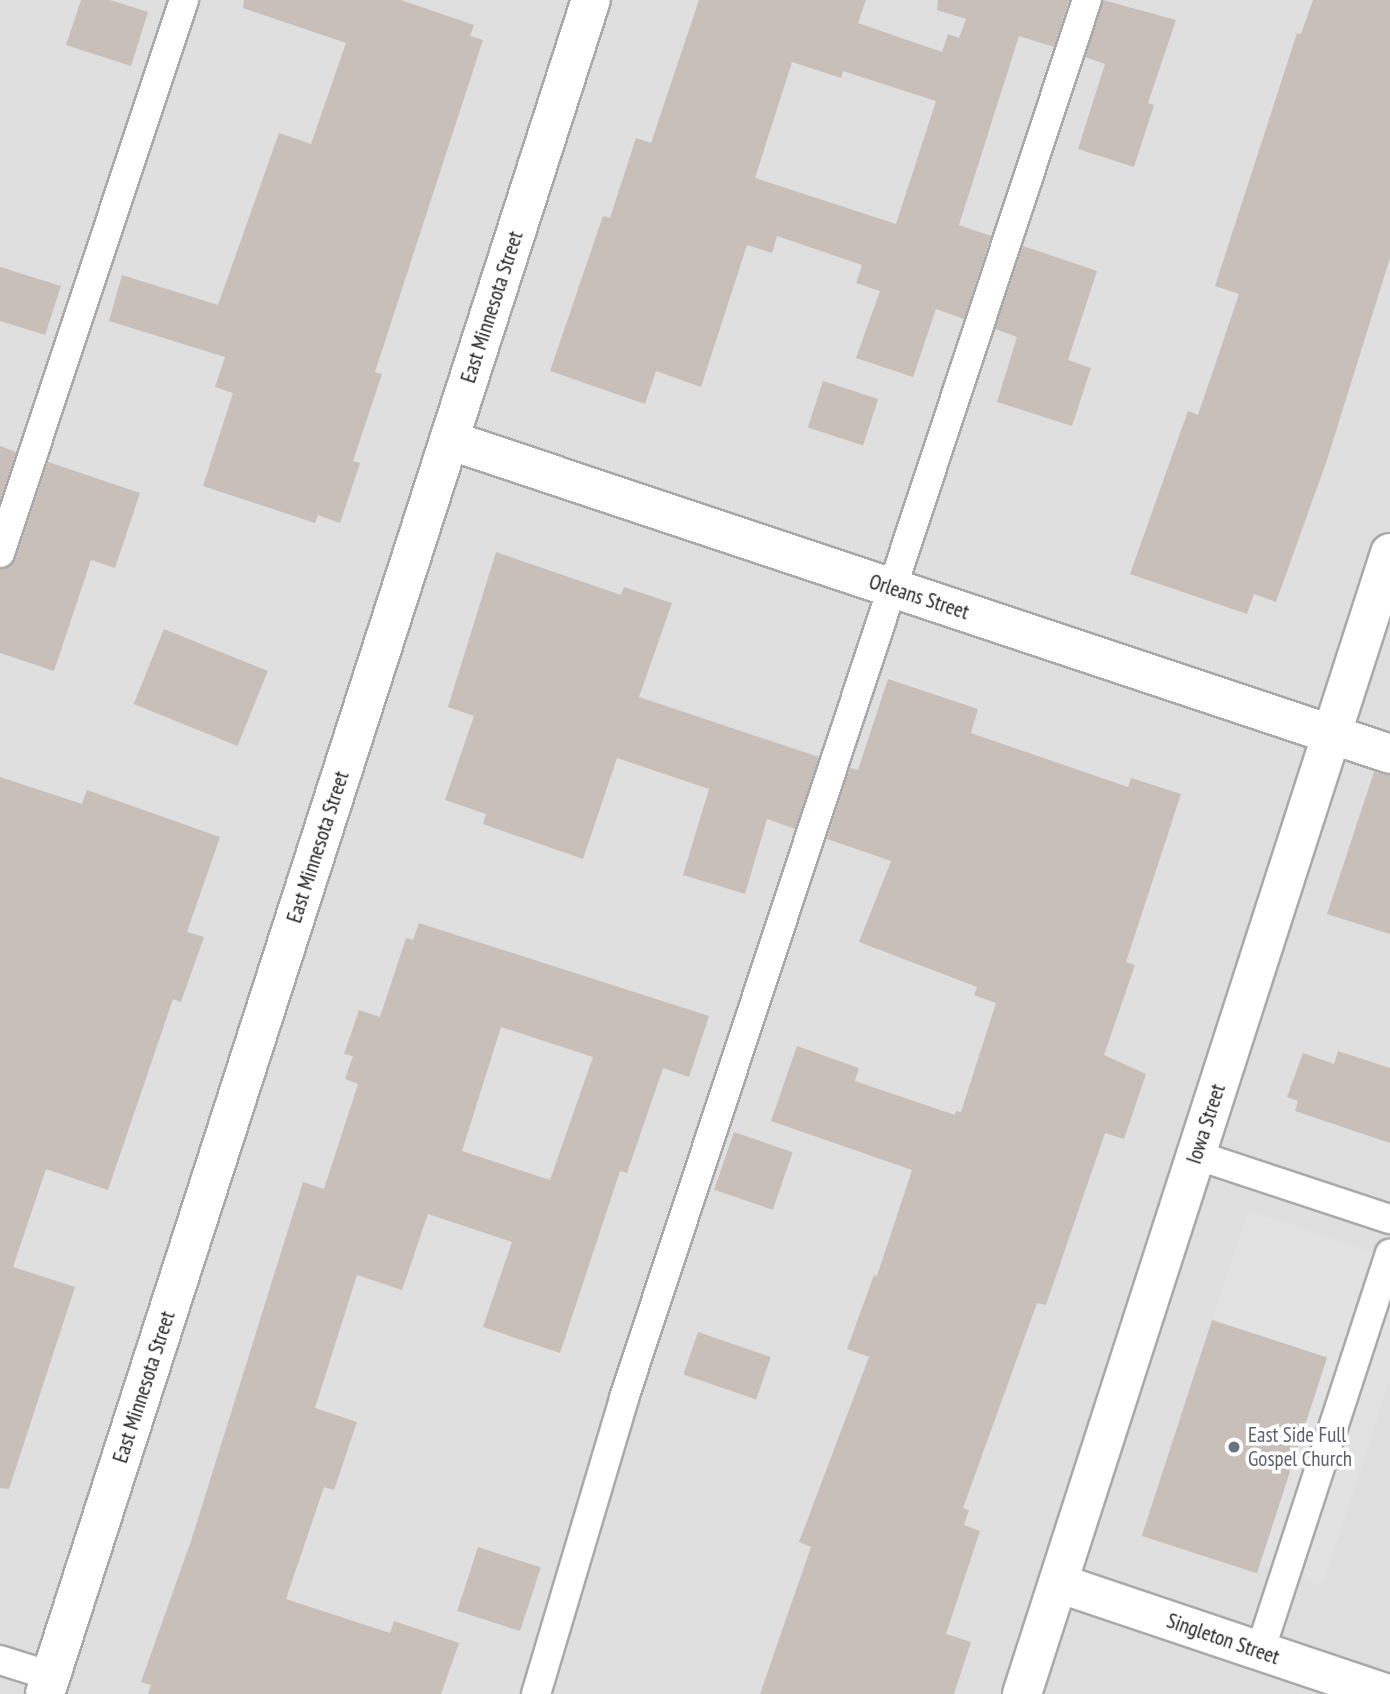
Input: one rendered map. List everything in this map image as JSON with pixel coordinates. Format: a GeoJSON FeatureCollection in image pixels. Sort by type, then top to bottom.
{"type":"FeatureCollection","features":[{"type":"Feature","properties":{"kind":"street","name":"East Minnesota Street"},"geometry":{"type":"LineString","coordinates":[[48,1685],[591,0]]}},
{"type":"Feature","properties":{"kind":"street","name":"Orleans Street"},"geometry":{"type":"LineString","coordinates":[[449,440],[1390,754]]}},
{"type":"Feature","properties":{"kind":"street","name":"Iowa Street"},"geometry":{"type":"LineString","coordinates":[[1022,1694],[1390,553]]}},
{"type":"Feature","properties":{"kind":"street","name":"Singleton Street"},"geometry":{"type":"LineString","coordinates":[[1058,1583],[1388,1694]]}},
{"type":"Feature","properties":{"kind":"lane"},"geometry":{"type":"LineString","coordinates":[[0,553],[184,0]]}},
{"type":"Feature","properties":{"kind":"lane"},"geometry":{"type":"LineString","coordinates":[[536,1694],[624,1398],[1087,0]]}},
{"type":"Feature","properties":{"kind":"lane"},"geometry":{"type":"LineString","coordinates":[[1196,1155],[1390,1219]]}},
{"type":"Feature","properties":{"kind":"lane"},"geometry":{"type":"LineString","coordinates":[[1260,1651],[1390,1254]]}},
{"type":"Feature","properties":{"kind":"lane"},"geometry":{"type":"LineString","coordinates":[[0,1660],[48,1685]]}},
{"type":"Feature","properties":{"kind":"shaded area"},"geometry":{"type":"Polygon","coordinates":[[[0,0],[1390,0],[1390,1694],[0,1694],[0,0]]]}},
{"type":"Feature","properties":{"kind":"shaded area"},"geometry":{"type":"Polygon","coordinates":[[[1248,1211],[1390,1257],[1390,1379],[1323,1584],[1259,1564],[1327,1357],[1212,1320],[1248,1211]]]}},
{"type":"Feature","properties":{"kind":"building"},"geometry":{"type":"Polygon","coordinates":[[[81,0],[110,0],[148,12],[131,66],[66,45],[81,0]]]}},
{"type":"Feature","properties":{"kind":"building"},"geometry":{"type":"Polygon","coordinates":[[[244,0],[401,0],[474,25],[470,36],[483,40],[375,372],[382,374],[353,461],[360,463],[340,523],[318,515],[315,523],[203,486],[233,393],[215,387],[225,357],[109,321],[122,275],[218,305],[279,133],[311,144],[346,43],[243,8],[244,0]]]}},
{"type":"Feature","properties":{"kind":"building"},"geometry":{"type":"Polygon","coordinates":[[[699,0],[866,0],[858,23],[942,52],[948,34],[959,38],[966,19],[937,10],[938,0],[1069,0],[1054,47],[1019,36],[959,225],[991,236],[964,319],[936,309],[913,377],[856,358],[880,291],[856,283],[862,265],[777,236],[772,253],[747,245],[701,387],[656,371],[645,404],[550,371],[603,216],[610,218],[636,138],[651,143],[699,0]],[[792,62],[755,178],[896,224],[936,101],[843,71],[841,78],[792,62]]]}},
{"type":"Feature","properties":{"kind":"building"},"geometry":{"type":"Polygon","coordinates":[[[1103,0],[1176,20],[1148,103],[1154,105],[1134,167],[1078,149],[1105,64],[1085,57],[1103,0]]]}},
{"type":"Feature","properties":{"kind":"building"},"geometry":{"type":"Polygon","coordinates":[[[1313,0],[1390,0],[1390,258],[1327,460],[1276,602],[1254,594],[1247,614],[1130,574],[1188,411],[1198,415],[1239,294],[1215,286],[1297,33],[1301,34],[1313,0]]]}},
{"type":"Feature","properties":{"kind":"building"},"geometry":{"type":"Polygon","coordinates":[[[1023,246],[1097,271],[1068,360],[1091,368],[1072,426],[997,402],[1017,337],[995,329],[1023,246]]]}},
{"type":"Feature","properties":{"kind":"building"},"geometry":{"type":"Polygon","coordinates":[[[0,267],[61,286],[45,335],[0,321],[0,267]]]}},
{"type":"Feature","properties":{"kind":"building"},"geometry":{"type":"Polygon","coordinates":[[[823,381],[878,399],[863,446],[808,428],[823,381]]]}},
{"type":"Feature","properties":{"kind":"building"},"geometry":{"type":"Polygon","coordinates":[[[0,446],[16,452],[0,500],[0,446]]]}},
{"type":"Feature","properties":{"kind":"building"},"geometry":{"type":"Polygon","coordinates":[[[48,462],[140,493],[115,568],[91,560],[54,671],[0,653],[0,569],[16,558],[48,462]]]}},
{"type":"Feature","properties":{"kind":"building"},"geometry":{"type":"Polygon","coordinates":[[[496,552],[621,595],[624,587],[672,603],[639,697],[819,757],[795,829],[767,819],[745,894],[683,875],[709,789],[617,758],[583,859],[483,824],[486,814],[445,800],[474,716],[448,707],[496,552]]]}},
{"type":"Feature","properties":{"kind":"building"},"geometry":{"type":"Polygon","coordinates":[[[164,629],[268,671],[238,746],[134,704],[164,629]]]}},
{"type":"Feature","properties":{"kind":"building"},"geometry":{"type":"Polygon","coordinates":[[[888,679],[978,709],[971,733],[1128,787],[1131,778],[1181,794],[1126,962],[1135,965],[1104,1055],[1146,1074],[1124,1139],[1105,1133],[1046,1305],[1037,1303],[963,1508],[969,1510],[964,1525],[980,1531],[946,1634],[971,1642],[954,1694],[760,1694],[811,1547],[799,1542],[869,1357],[847,1349],[874,1275],[877,1276],[912,1170],[771,1121],[797,1046],[859,1068],[855,1081],[955,1115],[956,1111],[961,1112],[996,1003],[974,995],[977,987],[859,942],[891,861],[827,839],[850,768],[858,770],[888,679]]]}},
{"type":"Feature","properties":{"kind":"building"},"geometry":{"type":"Polygon","coordinates":[[[1374,772],[1390,775],[1390,934],[1327,914],[1374,772]]]}},
{"type":"Feature","properties":{"kind":"building"},"geometry":{"type":"Polygon","coordinates":[[[0,777],[82,804],[87,790],[220,837],[187,932],[204,937],[181,1002],[173,999],[108,1190],[46,1169],[13,1267],[75,1287],[9,1489],[0,1488],[0,777]]]}},
{"type":"Feature","properties":{"kind":"building"},"geometry":{"type":"Polygon","coordinates":[[[419,923],[709,1016],[689,1077],[663,1068],[627,1173],[620,1171],[560,1353],[483,1327],[512,1242],[428,1214],[402,1290],[357,1275],[315,1408],[357,1422],[334,1490],[324,1487],[286,1599],[390,1633],[394,1621],[459,1643],[441,1694],[148,1694],[151,1685],[141,1682],[191,1541],[303,1182],[324,1189],[358,1084],[345,1079],[353,1056],[344,1054],[359,1010],[380,1017],[406,938],[413,940],[419,923]],[[501,1027],[462,1151],[550,1180],[593,1057],[501,1027]]]}},
{"type":"Feature","properties":{"kind":"building"},"geometry":{"type":"Polygon","coordinates":[[[1338,1051],[1390,1068],[1390,1143],[1295,1111],[1298,1101],[1287,1097],[1303,1053],[1334,1064],[1338,1051]]]}},
{"type":"Feature","properties":{"kind":"building"},"geometry":{"type":"Polygon","coordinates":[[[734,1132],[793,1152],[773,1210],[714,1190],[734,1132]]]}},
{"type":"Feature","properties":{"kind":"building","name":"East Side Full Gospel Church"},"geometry":{"type":"Polygon","coordinates":[[[1212,1320],[1327,1357],[1257,1573],[1142,1536],[1212,1320]]]}},
{"type":"Feature","properties":{"kind":"building"},"geometry":{"type":"Polygon","coordinates":[[[698,1332],[771,1357],[756,1400],[683,1375],[698,1332]]]}},
{"type":"Feature","properties":{"kind":"building"},"geometry":{"type":"Polygon","coordinates":[[[478,1547],[541,1567],[520,1631],[457,1611],[478,1547]]]}},
{"type":"Feature","properties":{"kind":"place","name":"East Side Full Gospel Church"},"geometry":{"type":"Point","coordinates":[1234,1447]}}]}
